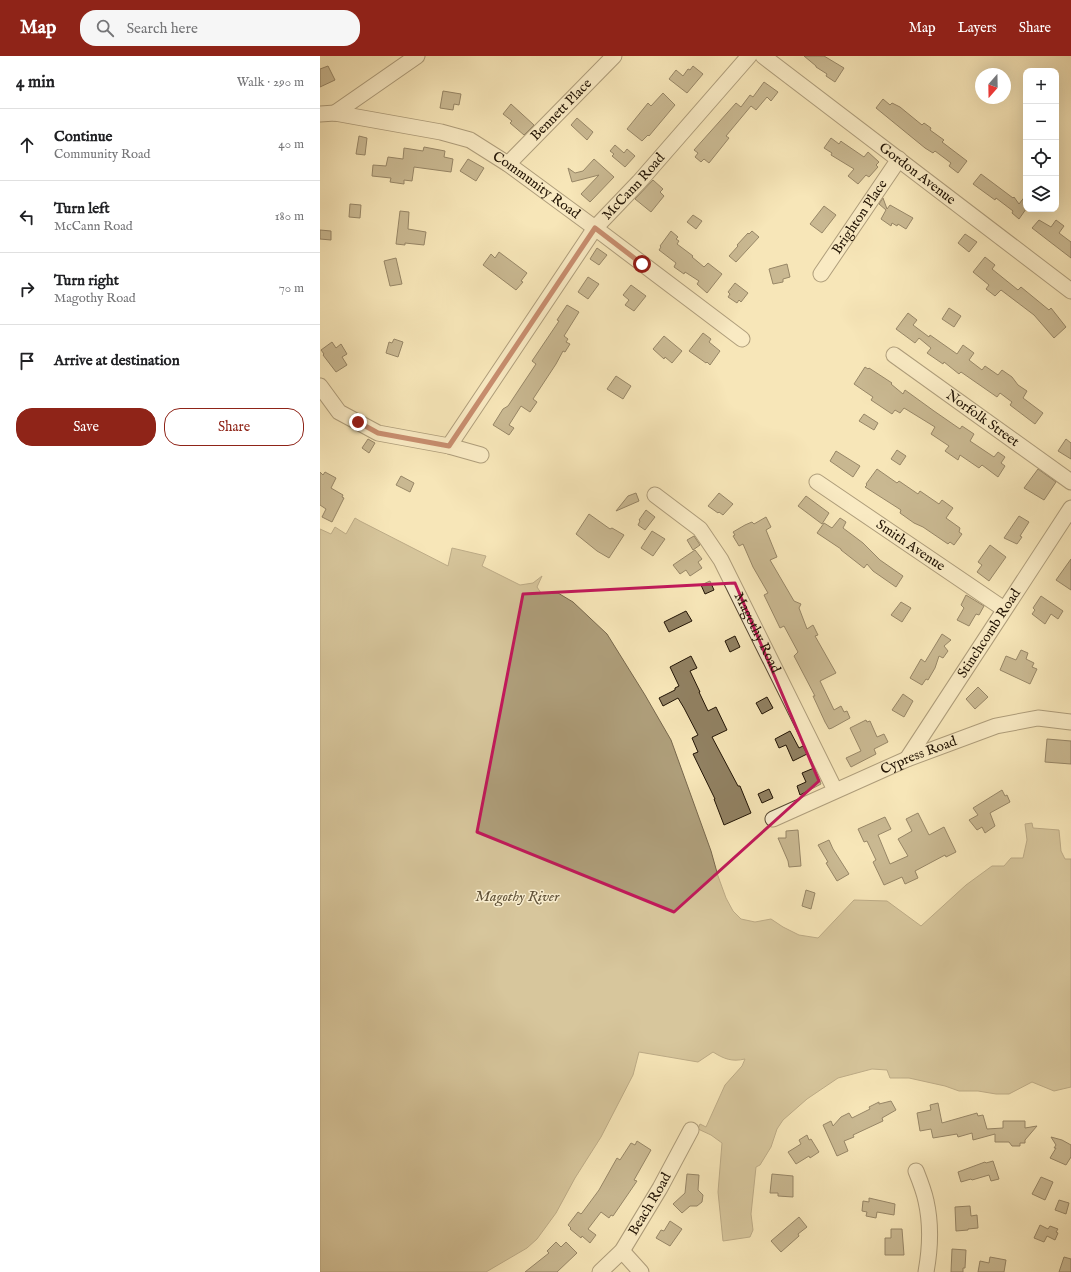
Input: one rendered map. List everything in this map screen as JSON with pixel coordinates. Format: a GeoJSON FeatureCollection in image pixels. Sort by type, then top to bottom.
{"type":"FeatureCollection","features":[{"type":"Feature","properties":{"kind":"street"},"geometry":{"type":"LineString","coordinates":[[327,114],[417,56]]}},
{"type":"Feature","properties":{"kind":"street","name":"Bennett Place"},"geometry":{"type":"LineString","coordinates":[[508,164],[614,56]]}},
{"type":"Feature","properties":{"kind":"street","name":"McCann Road"},"geometry":{"type":"LineString","coordinates":[[449,446],[595,228],[639,182],[750,56]]}},
{"type":"Feature","properties":{"kind":"street","name":"Gordon Avenue"},"geometry":{"type":"LineString","coordinates":[[763,56],[1071,291]]}},
{"type":"Feature","properties":{"kind":"street","name":"Community Road"},"geometry":{"type":"LineString","coordinates":[[327,114],[441,132],[470,140],[508,164],[742,339]]}},
{"type":"Feature","properties":{"kind":"street","name":"Brighton Place"},"geometry":{"type":"LineString","coordinates":[[821,274],[899,159]]}},
{"type":"Feature","properties":{"kind":"street","name":"Norfolk Street"},"geometry":{"type":"LineString","coordinates":[[894,355],[1071,482]]}},
{"type":"Feature","properties":{"kind":"street"},"geometry":{"type":"LineString","coordinates":[[320,386],[339,412],[378,433],[449,446],[481,455]]}},
{"type":"Feature","properties":{"kind":"street","name":"Smith Avenue"},"geometry":{"type":"LineString","coordinates":[[817,482],[1004,609]]}},
{"type":"Feature","properties":{"kind":"street","name":"Magothy Road"},"geometry":{"type":"LineString","coordinates":[[655,495],[700,529],[721,560],[835,790]]}},
{"type":"Feature","properties":{"kind":"street","name":"Stinchcomb Road"},"geometry":{"type":"LineString","coordinates":[[907,759],[1071,508]]}},
{"type":"Feature","properties":{"kind":"street","name":"Cypress Road"},"geometry":{"type":"LineString","coordinates":[[773,819],[907,759],[996,726],[1038,718],[1071,722]]}},
{"type":"Feature","properties":{"kind":"street","name":"Beach Road"},"geometry":{"type":"LineString","coordinates":[[600,1272],[622,1251],[660,1188],[691,1130]]}},
{"type":"Feature","properties":{"kind":"street"},"geometry":{"type":"LineString","coordinates":[[916,1171],[926,1200],[928,1218],[926,1272]]}},
{"type":"Feature","properties":{"kind":"street"},"geometry":{"type":"LineString","coordinates":[[622,1251],[641,1272]]}},
{"type":"Feature","properties":{"kind":"highlighted area"},"geometry":{"type":"Polygon","coordinates":[[[735,583],[819,781],[674,912],[477,832],[523,594],[735,583]]]}},
{"type":"Feature","properties":{"kind":"water","name":"Magothy River"},"geometry":{"type":"Polygon","coordinates":[[[355,518],[448,566],[452,548],[486,556],[482,566],[520,585],[533,583],[542,576],[537,587],[541,593],[558,593],[573,602],[607,634],[671,740],[711,851],[726,898],[733,911],[741,919],[755,922],[771,919],[799,935],[818,938],[854,900],[887,901],[921,926],[966,885],[992,866],[1004,866],[1011,858],[1023,858],[1027,840],[1025,824],[1032,823],[1033,828],[1059,830],[1061,851],[1065,859],[1071,859],[1071,1087],[1054,1091],[1032,1082],[1009,1094],[959,1091],[945,1086],[909,1078],[890,1078],[887,1070],[872,1069],[838,1078],[807,1099],[783,1120],[777,1129],[771,1147],[760,1165],[756,1167],[751,1214],[753,1230],[750,1237],[723,1241],[718,1192],[722,1143],[711,1135],[698,1129],[700,1124],[706,1127],[725,1085],[742,1066],[745,1059],[728,1059],[713,1052],[698,1062],[639,1052],[633,1075],[601,1137],[575,1178],[556,1213],[537,1239],[527,1248],[486,1272],[320,1272],[320,529],[331,534],[335,527],[346,534],[355,518]]]}},
{"type":"Feature","properties":{"kind":"building"},"geometry":{"type":"Polygon","coordinates":[[[804,56],[824,56],[844,68],[835,82],[804,56]]]}},
{"type":"Feature","properties":{"kind":"building"},"geometry":{"type":"Polygon","coordinates":[[[328,66],[335,80],[320,87],[320,69],[328,66]]]}},
{"type":"Feature","properties":{"kind":"building"},"geometry":{"type":"Polygon","coordinates":[[[693,66],[703,74],[687,93],[669,79],[676,70],[683,76],[688,69],[690,70],[693,66]]]}},
{"type":"Feature","properties":{"kind":"building"},"geometry":{"type":"Polygon","coordinates":[[[764,82],[778,92],[771,101],[767,97],[756,110],[751,106],[726,136],[729,138],[709,163],[704,159],[701,162],[695,157],[698,153],[694,150],[736,103],[741,107],[750,95],[753,97],[764,82]]]}},
{"type":"Feature","properties":{"kind":"building"},"geometry":{"type":"Polygon","coordinates":[[[443,91],[461,94],[459,105],[454,104],[453,110],[440,108],[443,91]]]}},
{"type":"Feature","properties":{"kind":"building"},"geometry":{"type":"Polygon","coordinates":[[[663,93],[675,105],[649,136],[648,135],[642,141],[627,129],[648,103],[651,106],[663,93]]]}},
{"type":"Feature","properties":{"kind":"building"},"geometry":{"type":"Polygon","coordinates":[[[883,99],[890,105],[892,103],[900,107],[922,125],[924,123],[931,128],[930,130],[944,140],[942,142],[967,161],[958,173],[949,166],[951,163],[935,151],[933,153],[925,148],[876,108],[883,99]]]}},
{"type":"Feature","properties":{"kind":"building"},"geometry":{"type":"Polygon","coordinates":[[[511,104],[534,125],[524,135],[510,123],[512,121],[503,114],[511,104]]]}},
{"type":"Feature","properties":{"kind":"building"},"geometry":{"type":"Polygon","coordinates":[[[577,118],[593,132],[587,140],[571,125],[577,118]]]}},
{"type":"Feature","properties":{"kind":"building"},"geometry":{"type":"Polygon","coordinates":[[[359,136],[367,138],[365,155],[356,154],[359,136]]]}},
{"type":"Feature","properties":{"kind":"building"},"geometry":{"type":"Polygon","coordinates":[[[831,138],[839,144],[841,141],[864,157],[868,152],[879,162],[876,165],[878,167],[869,177],[866,175],[858,184],[848,176],[854,169],[831,155],[832,153],[824,148],[831,138]]]}},
{"type":"Feature","properties":{"kind":"building"},"geometry":{"type":"Polygon","coordinates":[[[615,145],[624,153],[627,149],[635,156],[625,167],[612,156],[614,154],[610,151],[615,145]]]}},
{"type":"Feature","properties":{"kind":"building"},"geometry":{"type":"Polygon","coordinates":[[[424,147],[445,151],[444,157],[453,159],[451,172],[414,167],[412,181],[404,180],[404,184],[390,182],[391,178],[372,176],[373,165],[386,166],[388,157],[403,159],[404,148],[423,151],[424,147]]]}},
{"type":"Feature","properties":{"kind":"building"},"geometry":{"type":"Polygon","coordinates":[[[468,159],[484,168],[476,181],[460,171],[468,159]]]}},
{"type":"Feature","properties":{"kind":"building"},"geometry":{"type":"Polygon","coordinates":[[[594,159],[614,177],[590,202],[581,194],[599,175],[572,182],[568,168],[575,173],[583,171],[594,159]]]}},
{"type":"Feature","properties":{"kind":"building"},"geometry":{"type":"Polygon","coordinates":[[[981,174],[1013,198],[1014,197],[1019,204],[1023,199],[1024,212],[1019,219],[1012,213],[1013,211],[996,198],[995,200],[973,184],[981,174]]]}},
{"type":"Feature","properties":{"kind":"building"},"geometry":{"type":"Polygon","coordinates":[[[653,180],[663,189],[660,192],[664,196],[651,212],[635,199],[653,180]]]}},
{"type":"Feature","properties":{"kind":"building"},"geometry":{"type":"Polygon","coordinates":[[[883,198],[887,209],[890,205],[913,218],[906,229],[898,224],[897,226],[892,223],[891,226],[881,219],[886,210],[879,204],[883,198]]]}},
{"type":"Feature","properties":{"kind":"building"},"geometry":{"type":"Polygon","coordinates":[[[350,204],[361,205],[360,218],[349,217],[350,204]]]}},
{"type":"Feature","properties":{"kind":"building"},"geometry":{"type":"Polygon","coordinates":[[[824,206],[836,215],[822,233],[810,224],[824,206]]]}},
{"type":"Feature","properties":{"kind":"building"},"geometry":{"type":"Polygon","coordinates":[[[400,211],[409,212],[408,229],[426,232],[424,245],[405,243],[405,245],[396,244],[400,211]]]}},
{"type":"Feature","properties":{"kind":"building"},"geometry":{"type":"Polygon","coordinates":[[[693,215],[702,221],[696,229],[687,222],[693,215]]]}},
{"type":"Feature","properties":{"kind":"building"},"geometry":{"type":"Polygon","coordinates":[[[1039,220],[1051,227],[1056,220],[1064,226],[1059,233],[1071,242],[1071,258],[1032,228],[1039,220]]]}},
{"type":"Feature","properties":{"kind":"building"},"geometry":{"type":"Polygon","coordinates":[[[320,230],[331,231],[331,240],[320,239],[320,230]]]}},
{"type":"Feature","properties":{"kind":"building"},"geometry":{"type":"Polygon","coordinates":[[[671,231],[678,237],[676,239],[679,241],[677,244],[693,256],[692,257],[704,267],[708,263],[722,274],[707,293],[697,284],[699,281],[685,272],[684,274],[674,267],[676,263],[659,250],[661,247],[660,246],[671,231]]]}},
{"type":"Feature","properties":{"kind":"building"},"geometry":{"type":"Polygon","coordinates":[[[752,231],[759,237],[736,262],[729,256],[748,233],[749,234],[752,231]]]}},
{"type":"Feature","properties":{"kind":"building"},"geometry":{"type":"Polygon","coordinates":[[[965,234],[977,242],[969,252],[958,243],[965,234]]]}},
{"type":"Feature","properties":{"kind":"building"},"geometry":{"type":"Polygon","coordinates":[[[597,248],[607,255],[599,265],[590,259],[597,248]]]}},
{"type":"Feature","properties":{"kind":"building"},"geometry":{"type":"Polygon","coordinates":[[[499,252],[527,273],[521,281],[523,282],[516,290],[483,265],[491,254],[495,258],[499,252]]]}},
{"type":"Feature","properties":{"kind":"building"},"geometry":{"type":"Polygon","coordinates":[[[985,257],[995,265],[992,269],[1018,290],[1021,287],[1049,310],[1051,308],[1066,327],[1054,338],[1034,315],[1001,290],[995,296],[986,289],[989,285],[973,272],[985,257]]]}},
{"type":"Feature","properties":{"kind":"building"},"geometry":{"type":"Polygon","coordinates":[[[396,258],[402,284],[390,286],[384,261],[396,258]]]}},
{"type":"Feature","properties":{"kind":"building"},"geometry":{"type":"Polygon","coordinates":[[[787,264],[790,277],[783,279],[783,282],[773,284],[769,269],[787,264]]]}},
{"type":"Feature","properties":{"kind":"building"},"geometry":{"type":"Polygon","coordinates":[[[588,277],[599,284],[588,299],[578,292],[588,277]]]}},
{"type":"Feature","properties":{"kind":"building"},"geometry":{"type":"Polygon","coordinates":[[[735,283],[748,293],[741,302],[739,300],[737,303],[728,297],[730,294],[728,292],[735,283]]]}},
{"type":"Feature","properties":{"kind":"building"},"geometry":{"type":"Polygon","coordinates":[[[631,285],[646,296],[634,311],[625,305],[629,300],[623,295],[631,285]]]}},
{"type":"Feature","properties":{"kind":"building"},"geometry":{"type":"Polygon","coordinates":[[[567,305],[579,312],[564,336],[568,339],[566,342],[570,344],[565,352],[563,351],[533,399],[537,402],[530,412],[521,406],[509,425],[514,428],[509,435],[493,425],[503,409],[508,406],[536,364],[532,361],[559,321],[557,320],[567,305]]]}},
{"type":"Feature","properties":{"kind":"building"},"geometry":{"type":"Polygon","coordinates":[[[949,308],[961,316],[954,327],[942,319],[949,308]]]}},
{"type":"Feature","properties":{"kind":"building"},"geometry":{"type":"Polygon","coordinates":[[[908,313],[917,320],[913,325],[929,337],[930,335],[957,354],[963,345],[974,353],[969,360],[982,370],[985,366],[998,375],[1002,370],[1012,377],[1018,385],[1027,391],[1023,398],[1043,413],[1035,424],[1010,405],[1012,402],[1000,393],[997,397],[961,372],[959,374],[944,362],[943,364],[927,353],[931,348],[919,338],[915,343],[896,329],[908,313]]]}},
{"type":"Feature","properties":{"kind":"building"},"geometry":{"type":"Polygon","coordinates":[[[703,333],[711,339],[709,342],[720,351],[710,365],[689,351],[703,333]]]}},
{"type":"Feature","properties":{"kind":"building"},"geometry":{"type":"Polygon","coordinates":[[[664,336],[682,351],[672,363],[665,357],[664,359],[653,349],[664,336]]]}},
{"type":"Feature","properties":{"kind":"building"},"geometry":{"type":"Polygon","coordinates":[[[394,339],[403,342],[398,357],[386,353],[389,342],[392,343],[394,339]]]}},
{"type":"Feature","properties":{"kind":"building"},"geometry":{"type":"Polygon","coordinates":[[[332,342],[336,348],[341,344],[347,354],[342,357],[347,365],[336,372],[321,350],[332,342]]]}},
{"type":"Feature","properties":{"kind":"building"},"geometry":{"type":"Polygon","coordinates":[[[865,367],[892,383],[891,384],[903,394],[905,390],[960,429],[962,426],[974,434],[970,441],[994,457],[998,452],[1005,457],[1001,463],[1005,466],[998,477],[982,465],[979,468],[960,455],[958,460],[945,451],[949,446],[931,434],[935,427],[909,411],[904,408],[900,413],[895,410],[892,414],[871,400],[873,397],[854,384],[865,367]]]}},
{"type":"Feature","properties":{"kind":"building"},"geometry":{"type":"Polygon","coordinates":[[[616,376],[631,386],[623,399],[607,389],[616,376]]]}},
{"type":"Feature","properties":{"kind":"building"},"geometry":{"type":"Polygon","coordinates":[[[864,414],[878,423],[874,430],[859,421],[864,414]]]}},
{"type":"Feature","properties":{"kind":"building"},"geometry":{"type":"Polygon","coordinates":[[[368,439],[375,443],[369,453],[362,448],[368,439]]]}},
{"type":"Feature","properties":{"kind":"building"},"geometry":{"type":"Polygon","coordinates":[[[1066,439],[1071,443],[1071,459],[1058,451],[1066,439]]]}},
{"type":"Feature","properties":{"kind":"building"},"geometry":{"type":"Polygon","coordinates":[[[897,450],[906,456],[900,465],[891,459],[897,450]]]}},
{"type":"Feature","properties":{"kind":"building"},"geometry":{"type":"Polygon","coordinates":[[[836,451],[860,466],[853,477],[830,461],[836,451]]]}},
{"type":"Feature","properties":{"kind":"building"},"geometry":{"type":"Polygon","coordinates":[[[877,469],[897,483],[899,481],[918,494],[920,491],[939,504],[942,500],[953,508],[946,518],[960,528],[959,532],[962,534],[954,545],[950,542],[948,544],[923,527],[914,523],[900,513],[901,510],[865,487],[877,469]]]}},
{"type":"Feature","properties":{"kind":"building"},"geometry":{"type":"Polygon","coordinates":[[[1038,469],[1056,482],[1044,500],[1024,488],[1038,469]]]}},
{"type":"Feature","properties":{"kind":"building"},"geometry":{"type":"Polygon","coordinates":[[[320,472],[323,475],[325,472],[336,478],[331,488],[343,495],[342,497],[344,498],[332,522],[322,517],[326,509],[320,505],[320,472]]]}},
{"type":"Feature","properties":{"kind":"building"},"geometry":{"type":"Polygon","coordinates":[[[401,476],[414,483],[410,492],[396,485],[401,476]]]}},
{"type":"Feature","properties":{"kind":"building"},"geometry":{"type":"Polygon","coordinates":[[[636,493],[639,501],[616,511],[628,496],[636,493]]]}},
{"type":"Feature","properties":{"kind":"building"},"geometry":{"type":"Polygon","coordinates":[[[719,493],[733,504],[723,515],[708,506],[719,493]]]}},
{"type":"Feature","properties":{"kind":"building"},"geometry":{"type":"Polygon","coordinates":[[[806,496],[829,513],[822,524],[798,506],[806,496]]]}},
{"type":"Feature","properties":{"kind":"building"},"geometry":{"type":"Polygon","coordinates":[[[646,510],[655,517],[645,530],[638,525],[639,520],[646,510]]]}},
{"type":"Feature","properties":{"kind":"building"},"geometry":{"type":"Polygon","coordinates":[[[589,514],[610,529],[612,528],[624,535],[609,558],[597,551],[576,534],[589,514]]]}},
{"type":"Feature","properties":{"kind":"building"},"geometry":{"type":"Polygon","coordinates":[[[1019,516],[1029,522],[1017,544],[1004,538],[1019,516]]]}},
{"type":"Feature","properties":{"kind":"building"},"geometry":{"type":"Polygon","coordinates":[[[766,517],[771,527],[766,530],[777,557],[770,560],[794,601],[801,604],[799,608],[807,629],[813,625],[818,635],[815,636],[836,673],[820,681],[834,710],[841,706],[844,712],[847,711],[850,718],[829,729],[813,696],[815,696],[794,656],[798,652],[784,626],[780,628],[764,595],[768,593],[753,567],[743,544],[739,546],[733,536],[735,535],[733,532],[745,525],[752,522],[754,524],[766,517]]]}},
{"type":"Feature","properties":{"kind":"building"},"geometry":{"type":"Polygon","coordinates":[[[840,518],[846,522],[843,528],[863,543],[880,560],[903,576],[896,587],[873,571],[867,564],[864,568],[841,549],[817,533],[824,523],[832,528],[840,518]]]}},
{"type":"Feature","properties":{"kind":"building"},"geometry":{"type":"Polygon","coordinates":[[[652,531],[665,539],[653,556],[641,548],[652,531]]]}},
{"type":"Feature","properties":{"kind":"building"},"geometry":{"type":"Polygon","coordinates":[[[694,536],[700,545],[693,550],[687,540],[694,536]]]}},
{"type":"Feature","properties":{"kind":"building"},"geometry":{"type":"Polygon","coordinates":[[[990,545],[1006,557],[989,581],[977,572],[982,565],[978,562],[990,545]]]}},
{"type":"Feature","properties":{"kind":"building"},"geometry":{"type":"Polygon","coordinates":[[[695,550],[702,559],[698,562],[702,568],[690,576],[686,570],[680,574],[673,565],[695,550]]]}},
{"type":"Feature","properties":{"kind":"building"},"geometry":{"type":"Polygon","coordinates":[[[1071,559],[1071,590],[1056,580],[1071,559]]]}},
{"type":"Feature","properties":{"kind":"building"},"geometry":{"type":"Polygon","coordinates":[[[710,581],[714,590],[705,594],[701,585],[710,581]]]}},
{"type":"Feature","properties":{"kind":"building"},"geometry":{"type":"Polygon","coordinates":[[[966,595],[984,606],[979,615],[976,614],[969,626],[957,620],[964,608],[961,605],[966,595]]]}},
{"type":"Feature","properties":{"kind":"building"},"geometry":{"type":"Polygon","coordinates":[[[1041,596],[1063,611],[1058,619],[1051,614],[1045,624],[1032,614],[1035,610],[1033,608],[1041,596]]]}},
{"type":"Feature","properties":{"kind":"building"},"geometry":{"type":"Polygon","coordinates":[[[901,602],[911,608],[902,622],[891,615],[901,602]]]}},
{"type":"Feature","properties":{"kind":"building"},"geometry":{"type":"Polygon","coordinates":[[[686,611],[692,621],[669,632],[664,622],[686,611]]]}},
{"type":"Feature","properties":{"kind":"building"},"geometry":{"type":"Polygon","coordinates":[[[942,634],[951,640],[944,646],[948,651],[943,658],[939,656],[935,668],[928,680],[926,679],[922,685],[910,678],[921,659],[925,662],[942,634]]]}},
{"type":"Feature","properties":{"kind":"building"},"geometry":{"type":"Polygon","coordinates":[[[735,636],[740,647],[730,652],[725,641],[735,636]]]}},
{"type":"Feature","properties":{"kind":"building"},"geometry":{"type":"Polygon","coordinates":[[[1021,650],[1028,653],[1026,659],[1034,663],[1032,667],[1037,669],[1030,684],[1000,670],[1006,656],[1016,660],[1021,650]]]}},
{"type":"Feature","properties":{"kind":"building"},"geometry":{"type":"Polygon","coordinates":[[[691,656],[697,668],[690,671],[708,711],[716,707],[727,730],[712,737],[738,786],[740,786],[751,813],[724,825],[715,799],[693,754],[698,752],[692,738],[698,735],[678,698],[663,706],[659,698],[675,690],[675,688],[679,686],[670,667],[691,656]]]}},
{"type":"Feature","properties":{"kind":"building"},"geometry":{"type":"Polygon","coordinates":[[[978,687],[988,697],[975,709],[966,699],[978,687]]]}},
{"type":"Feature","properties":{"kind":"building"},"geometry":{"type":"Polygon","coordinates":[[[903,694],[913,701],[904,717],[892,710],[903,694]]]}},
{"type":"Feature","properties":{"kind":"building"},"geometry":{"type":"Polygon","coordinates":[[[767,697],[773,708],[762,714],[756,703],[767,697]]]}},
{"type":"Feature","properties":{"kind":"building"},"geometry":{"type":"Polygon","coordinates":[[[866,720],[867,722],[870,721],[877,737],[884,734],[888,742],[874,749],[876,754],[851,767],[846,758],[861,751],[850,728],[866,720]]]}},
{"type":"Feature","properties":{"kind":"building"},"geometry":{"type":"Polygon","coordinates":[[[790,731],[799,748],[803,746],[807,754],[793,761],[786,745],[779,748],[775,739],[790,731]]]}},
{"type":"Feature","properties":{"kind":"building"},"geometry":{"type":"Polygon","coordinates":[[[1047,739],[1071,741],[1071,764],[1045,762],[1047,739]]]}},
{"type":"Feature","properties":{"kind":"building"},"geometry":{"type":"Polygon","coordinates":[[[814,768],[821,784],[800,795],[797,786],[806,782],[802,773],[814,768]]]}},
{"type":"Feature","properties":{"kind":"building"},"geometry":{"type":"Polygon","coordinates":[[[769,789],[773,798],[762,803],[758,794],[769,789]]]}},
{"type":"Feature","properties":{"kind":"building"},"geometry":{"type":"Polygon","coordinates":[[[1002,790],[1005,796],[1007,795],[1010,802],[990,813],[995,826],[985,833],[982,827],[977,830],[969,820],[978,815],[973,808],[1002,790]]]}},
{"type":"Feature","properties":{"kind":"building"},"geometry":{"type":"Polygon","coordinates":[[[918,813],[929,835],[944,827],[956,852],[946,857],[945,855],[915,871],[918,878],[905,884],[902,877],[884,885],[873,862],[876,860],[867,841],[864,842],[858,829],[885,817],[891,829],[878,835],[890,864],[908,856],[898,839],[912,831],[906,819],[918,813]]]}},
{"type":"Feature","properties":{"kind":"building"},"geometry":{"type":"Polygon","coordinates":[[[798,830],[801,866],[789,867],[778,838],[786,838],[786,831],[798,830]]]}},
{"type":"Feature","properties":{"kind":"building"},"geometry":{"type":"Polygon","coordinates":[[[829,840],[849,874],[837,881],[826,863],[828,862],[818,845],[829,840]]]}},
{"type":"Feature","properties":{"kind":"building"},"geometry":{"type":"Polygon","coordinates":[[[806,890],[815,893],[811,909],[802,906],[806,890]]]}},
{"type":"Feature","properties":{"kind":"building"},"geometry":{"type":"Polygon","coordinates":[[[891,1101],[896,1110],[882,1118],[883,1121],[853,1135],[854,1137],[844,1141],[848,1151],[837,1156],[823,1125],[831,1121],[833,1126],[841,1117],[849,1113],[852,1118],[870,1109],[869,1107],[879,1102],[879,1104],[891,1101]]]}},
{"type":"Feature","properties":{"kind":"building"},"geometry":{"type":"Polygon","coordinates":[[[938,1103],[942,1123],[977,1113],[978,1116],[983,1115],[987,1129],[1003,1128],[1003,1121],[1025,1121],[1025,1128],[1037,1126],[1025,1140],[1025,1143],[1020,1143],[1020,1146],[1012,1146],[1009,1142],[995,1142],[995,1134],[973,1140],[972,1133],[958,1137],[957,1134],[933,1138],[931,1129],[920,1131],[917,1113],[931,1110],[930,1105],[938,1103]]]}},
{"type":"Feature","properties":{"kind":"building"},"geometry":{"type":"Polygon","coordinates":[[[807,1135],[809,1140],[811,1139],[819,1152],[796,1164],[788,1152],[801,1144],[799,1140],[807,1135]]]}},
{"type":"Feature","properties":{"kind":"building"},"geometry":{"type":"Polygon","coordinates":[[[1051,1137],[1062,1140],[1071,1145],[1071,1157],[1066,1165],[1050,1158],[1056,1148],[1054,1148],[1056,1145],[1051,1137]]]}},
{"type":"Feature","properties":{"kind":"building"},"geometry":{"type":"Polygon","coordinates":[[[637,1141],[651,1150],[634,1180],[637,1181],[613,1216],[611,1215],[609,1218],[601,1212],[588,1229],[596,1235],[590,1243],[570,1229],[571,1228],[568,1225],[578,1212],[581,1214],[582,1213],[599,1190],[617,1158],[620,1160],[631,1143],[635,1145],[637,1141]]]}},
{"type":"Feature","properties":{"kind":"building"},"geometry":{"type":"Polygon","coordinates":[[[993,1161],[999,1179],[991,1181],[989,1175],[961,1182],[958,1172],[985,1162],[993,1161]]]}},
{"type":"Feature","properties":{"kind":"building"},"geometry":{"type":"Polygon","coordinates":[[[687,1174],[699,1175],[698,1190],[703,1195],[702,1202],[697,1206],[690,1206],[682,1213],[673,1204],[685,1193],[687,1174]]]}},
{"type":"Feature","properties":{"kind":"building"},"geometry":{"type":"Polygon","coordinates":[[[772,1174],[793,1176],[793,1197],[778,1196],[778,1193],[770,1193],[772,1174]]]}},
{"type":"Feature","properties":{"kind":"building"},"geometry":{"type":"Polygon","coordinates":[[[1041,1177],[1053,1182],[1045,1200],[1032,1194],[1041,1177]]]}},
{"type":"Feature","properties":{"kind":"building"},"geometry":{"type":"Polygon","coordinates":[[[869,1198],[895,1204],[894,1215],[877,1212],[876,1218],[866,1216],[867,1212],[862,1211],[863,1201],[869,1202],[869,1198]]]}},
{"type":"Feature","properties":{"kind":"building"},"geometry":{"type":"Polygon","coordinates":[[[1059,1200],[1069,1203],[1066,1214],[1055,1210],[1059,1200]]]}},
{"type":"Feature","properties":{"kind":"building"},"geometry":{"type":"Polygon","coordinates":[[[970,1206],[971,1216],[977,1215],[978,1228],[956,1231],[955,1207],[970,1206]]]}},
{"type":"Feature","properties":{"kind":"building"},"geometry":{"type":"Polygon","coordinates":[[[799,1217],[807,1227],[781,1252],[771,1241],[799,1217]]]}},
{"type":"Feature","properties":{"kind":"building"},"geometry":{"type":"Polygon","coordinates":[[[670,1221],[682,1229],[670,1246],[656,1238],[661,1230],[664,1231],[670,1221]]]}},
{"type":"Feature","properties":{"kind":"building"},"geometry":{"type":"Polygon","coordinates":[[[1040,1225],[1048,1229],[1050,1226],[1058,1229],[1055,1240],[1047,1236],[1044,1242],[1034,1238],[1040,1225]]]}},
{"type":"Feature","properties":{"kind":"building"},"geometry":{"type":"Polygon","coordinates":[[[891,1229],[902,1229],[904,1255],[885,1255],[885,1238],[891,1238],[891,1229]]]}},
{"type":"Feature","properties":{"kind":"building"},"geometry":{"type":"Polygon","coordinates":[[[556,1242],[561,1247],[566,1242],[577,1253],[557,1272],[525,1272],[549,1253],[547,1251],[556,1242]]]}},
{"type":"Feature","properties":{"kind":"building"},"geometry":{"type":"Polygon","coordinates":[[[952,1249],[966,1250],[965,1268],[963,1268],[963,1272],[951,1272],[952,1249]]]}},
{"type":"Feature","properties":{"kind":"building"},"geometry":{"type":"Polygon","coordinates":[[[990,1257],[1006,1260],[1004,1272],[978,1272],[980,1261],[989,1263],[990,1257]]]}},
{"type":"Feature","properties":{"kind":"building"},"geometry":{"type":"Polygon","coordinates":[[[1064,1257],[1071,1259],[1071,1272],[1059,1272],[1064,1257]]]}},
{"type":"Feature","properties":{"kind":"route"},"geometry":{"type":"LineString","coordinates":[[358,422],[378,433],[449,446],[595,228],[642,264]]}}]}
